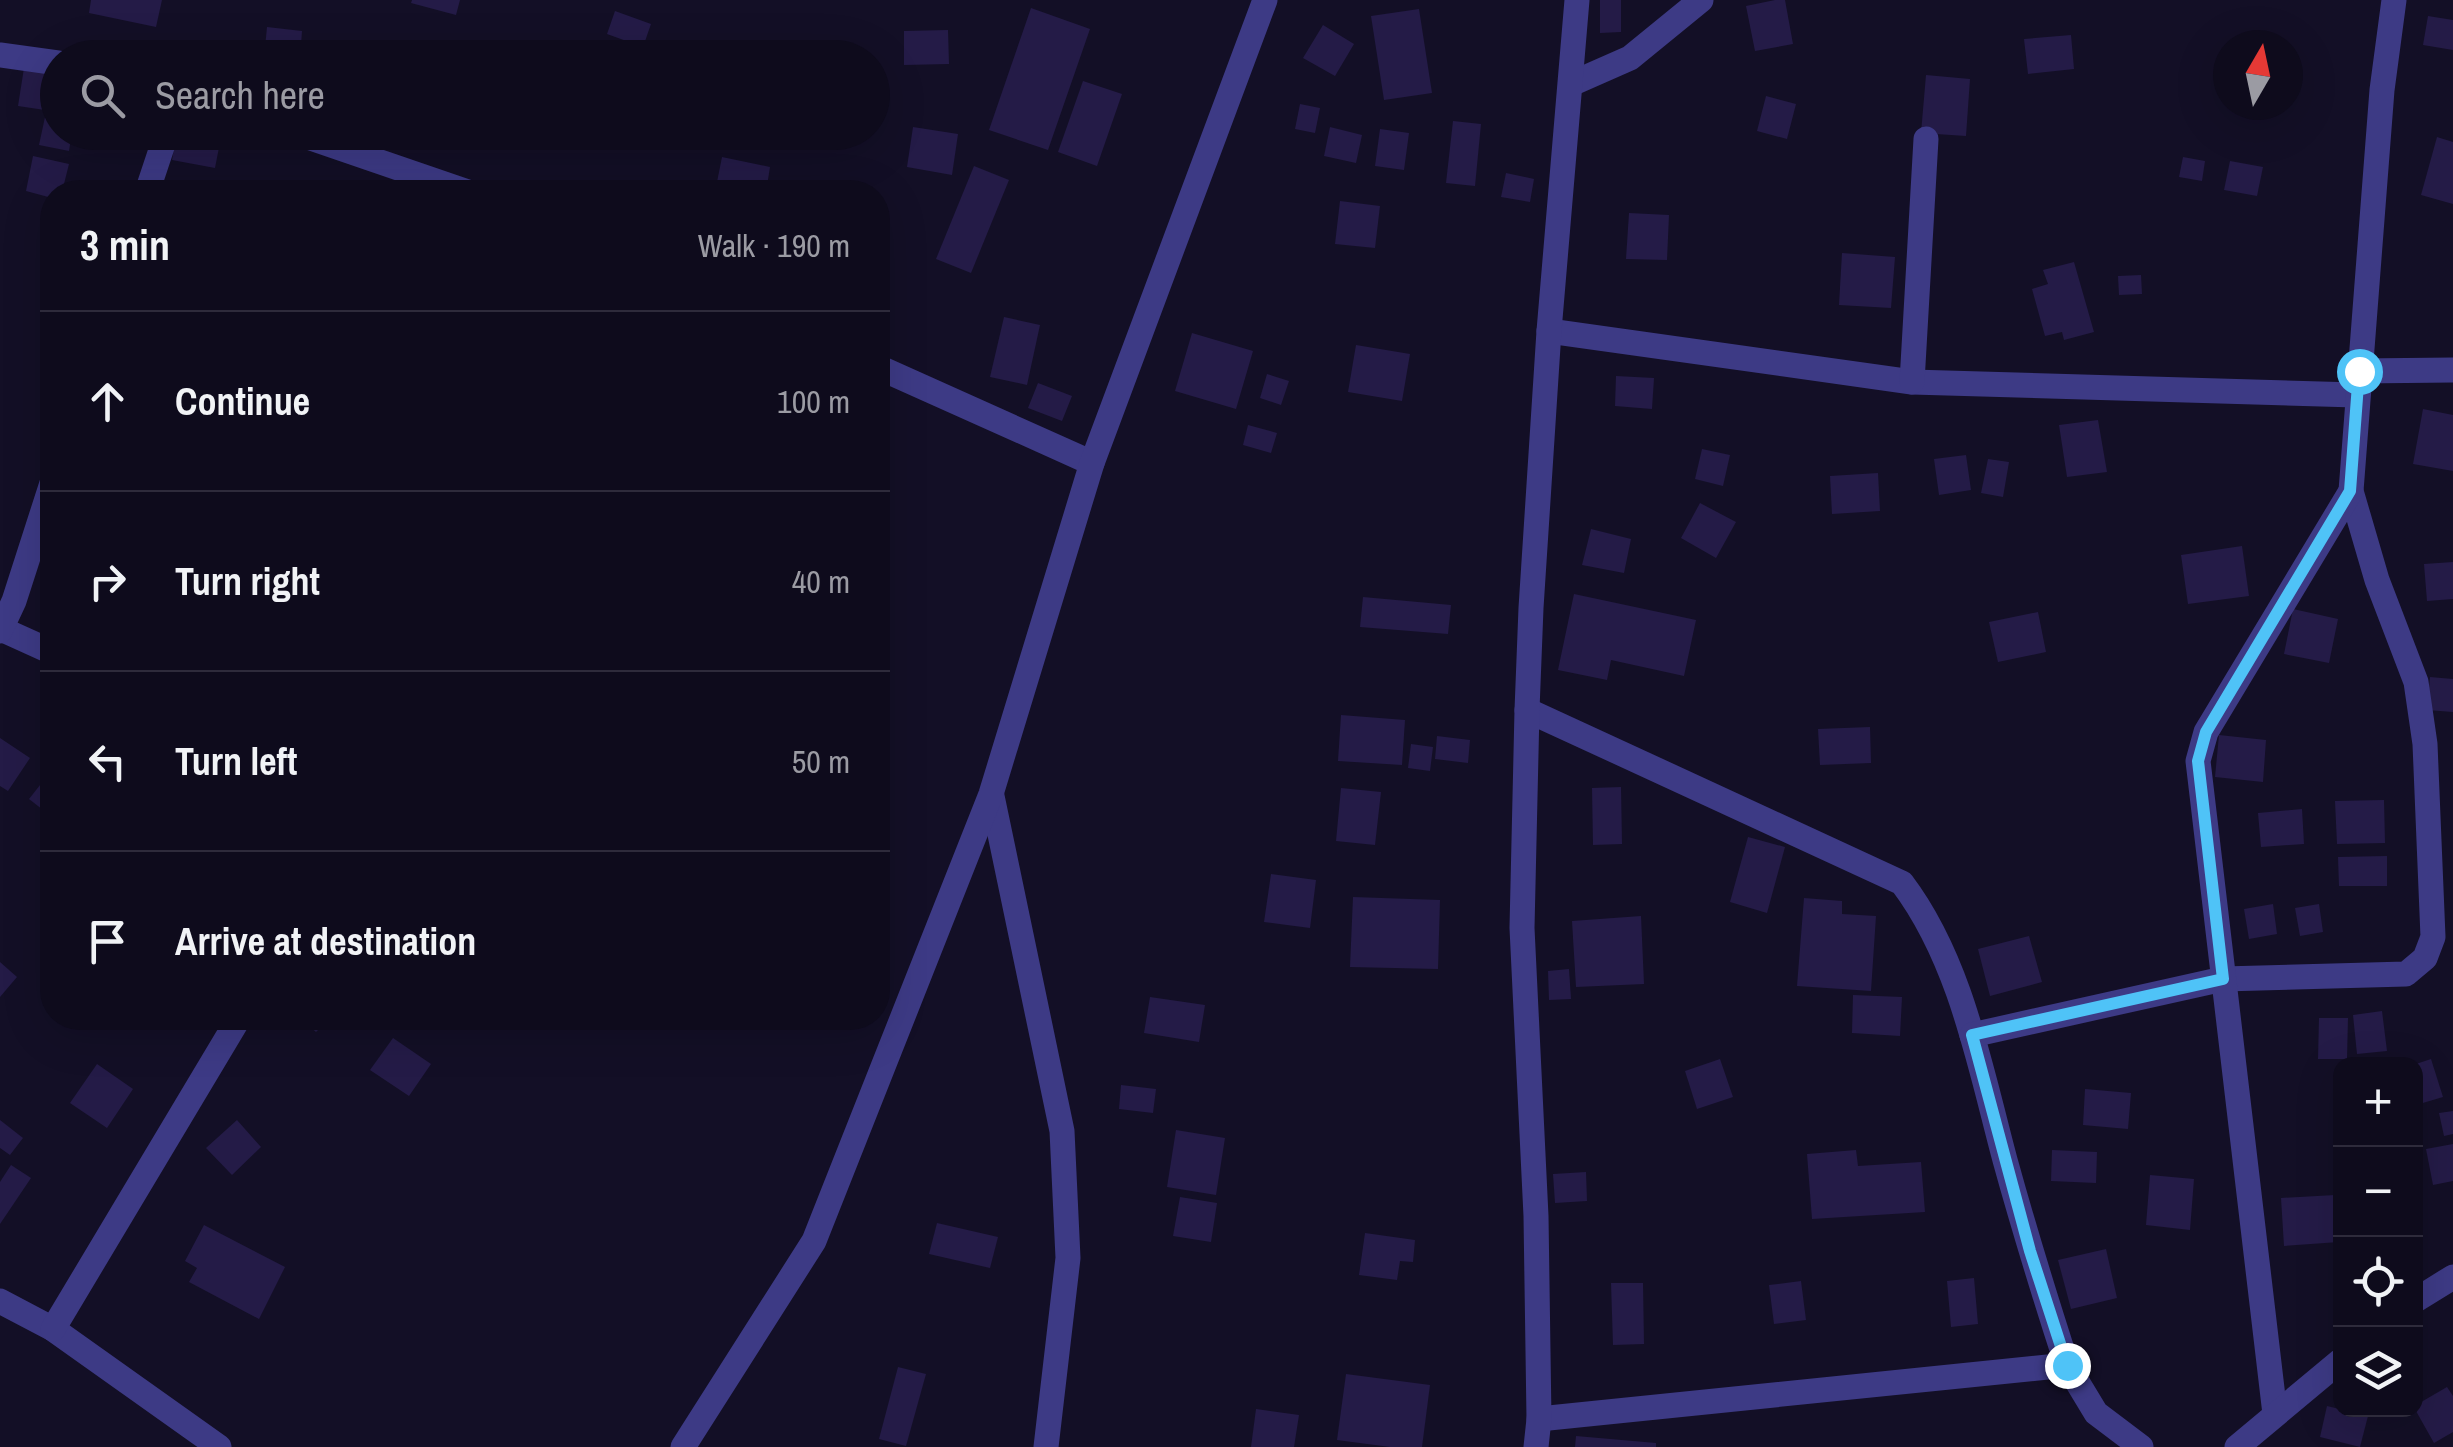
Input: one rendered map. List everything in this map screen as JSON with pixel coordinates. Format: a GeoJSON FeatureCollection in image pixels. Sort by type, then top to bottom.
{"type":"FeatureCollection","features":[{"type":"Feature","properties":{"kind":"street"},"geometry":{"type":"LineString","coordinates":[[683,1447],[814,1241],[992,794],[1092,462],[1265,0]]}},
{"type":"Feature","properties":{"kind":"street"},"geometry":{"type":"LineString","coordinates":[[1536,1447],[1536,1216],[1522,928],[1528,710],[1549,332],[1577,0]]}},
{"type":"Feature","properties":{"kind":"street"},"geometry":{"type":"LineString","coordinates":[[1571,84],[1630,58],[1701,0]]}},
{"type":"Feature","properties":{"kind":"street"},"geometry":{"type":"LineString","coordinates":[[1972,1035],[2223,979],[2406,974],[2426,958],[2433,937],[2425,744],[2416,682],[2377,580],[2350,491],[2382,90],[2394,0]]}},
{"type":"Feature","properties":{"kind":"street"},"geometry":{"type":"LineString","coordinates":[[0,54],[40,60]]}},
{"type":"Feature","properties":{"kind":"street"},"geometry":{"type":"LineString","coordinates":[[1912,382],[1926,139]]}},
{"type":"Feature","properties":{"kind":"street"},"geometry":{"type":"LineString","coordinates":[[152,180],[161,150]]}},
{"type":"Feature","properties":{"kind":"street"},"geometry":{"type":"LineString","coordinates":[[346,150],[433,180]]}},
{"type":"Feature","properties":{"kind":"street"},"geometry":{"type":"LineString","coordinates":[[1549,332],[1912,382],[2357,383],[2453,370]]}},
{"type":"Feature","properties":{"kind":"street"},"geometry":{"type":"LineString","coordinates":[[890,372],[1092,462]]}},
{"type":"Feature","properties":{"kind":"street"},"geometry":{"type":"LineString","coordinates":[[2275,1414],[2198,761],[2206,732],[2350,491]]}},
{"type":"Feature","properties":{"kind":"street"},"geometry":{"type":"LineString","coordinates":[[40,514],[7,598],[0,630],[40,647]]}},
{"type":"Feature","properties":{"kind":"street"},"geometry":{"type":"LineString","coordinates":[[1528,710],[1902,882],[1928,917],[1972,1035],[2030,1251],[2067,1365],[2096,1413],[2141,1447]]}},
{"type":"Feature","properties":{"kind":"street"},"geometry":{"type":"LineString","coordinates":[[992,794],[1062,1130],[1068,1258],[1046,1447]]}},
{"type":"Feature","properties":{"kind":"street"},"geometry":{"type":"LineString","coordinates":[[54,1329],[232,1030]]}},
{"type":"Feature","properties":{"kind":"street"},"geometry":{"type":"LineString","coordinates":[[2423,1296],[2453,1278]]}},
{"type":"Feature","properties":{"kind":"street"},"geometry":{"type":"LineString","coordinates":[[0,1301],[54,1329],[220,1447]]}},
{"type":"Feature","properties":{"kind":"street"},"geometry":{"type":"LineString","coordinates":[[1539,1419],[2067,1365]]}},
{"type":"Feature","properties":{"kind":"street"},"geometry":{"type":"LineString","coordinates":[[2237,1447],[2333,1366]]}},
{"type":"Feature","properties":{"kind":"building"},"geometry":{"type":"Polygon","coordinates":[[[91,0],[162,0],[156,27],[89,13],[91,0]]]}},
{"type":"Feature","properties":{"kind":"building"},"geometry":{"type":"Polygon","coordinates":[[[460,0],[456,15],[411,3],[460,0]]]}},
{"type":"Feature","properties":{"kind":"building"},"geometry":{"type":"Polygon","coordinates":[[[1600,0],[1621,0],[1621,32],[1600,33],[1600,0]]]}},
{"type":"Feature","properties":{"kind":"building"},"geometry":{"type":"Polygon","coordinates":[[[1785,0],[1793,44],[1755,51],[1746,6],[1785,0]]]}},
{"type":"Feature","properties":{"kind":"building"},"geometry":{"type":"Polygon","coordinates":[[[1031,8],[1090,29],[1048,150],[989,130],[1031,8]]]}},
{"type":"Feature","properties":{"kind":"building"},"geometry":{"type":"Polygon","coordinates":[[[1419,9],[1432,93],[1384,100],[1371,16],[1419,9]]]}},
{"type":"Feature","properties":{"kind":"building"},"geometry":{"type":"Polygon","coordinates":[[[615,11],[651,24],[645,40],[624,40],[607,34],[615,11]]]}},
{"type":"Feature","properties":{"kind":"building"},"geometry":{"type":"Polygon","coordinates":[[[2428,16],[2453,20],[2453,50],[2423,45],[2428,16]]]}},
{"type":"Feature","properties":{"kind":"building"},"geometry":{"type":"Polygon","coordinates":[[[1323,25],[1354,44],[1335,76],[1303,58],[1323,25]]]}},
{"type":"Feature","properties":{"kind":"building"},"geometry":{"type":"Polygon","coordinates":[[[267,27],[302,31],[301,40],[266,40],[267,27]]]}},
{"type":"Feature","properties":{"kind":"building"},"geometry":{"type":"Polygon","coordinates":[[[948,30],[949,64],[904,65],[904,31],[948,30]]]}},
{"type":"Feature","properties":{"kind":"building"},"geometry":{"type":"Polygon","coordinates":[[[2071,35],[2074,69],[2028,74],[2024,39],[2071,35]]]}},
{"type":"Feature","properties":{"kind":"building"},"geometry":{"type":"Polygon","coordinates":[[[24,68],[40,70],[40,109],[18,106],[24,68]]]}},
{"type":"Feature","properties":{"kind":"building"},"geometry":{"type":"Polygon","coordinates":[[[1926,75],[1970,79],[1966,136],[1921,133],[1926,75]]]}},
{"type":"Feature","properties":{"kind":"building"},"geometry":{"type":"Polygon","coordinates":[[[1083,81],[1122,94],[1097,166],[1058,152],[1083,81]]]}},
{"type":"Feature","properties":{"kind":"building"},"geometry":{"type":"Polygon","coordinates":[[[1766,96],[1796,104],[1787,139],[1757,131],[1766,96]]]}},
{"type":"Feature","properties":{"kind":"building"},"geometry":{"type":"Polygon","coordinates":[[[1300,104],[1320,108],[1315,133],[1295,129],[1300,104]]]}},
{"type":"Feature","properties":{"kind":"building"},"geometry":{"type":"Polygon","coordinates":[[[1453,121],[1481,124],[1475,186],[1446,183],[1453,121]]]}},
{"type":"Feature","properties":{"kind":"building"},"geometry":{"type":"Polygon","coordinates":[[[913,127],[958,134],[952,175],[907,167],[913,127]]]}},
{"type":"Feature","properties":{"kind":"building"},"geometry":{"type":"Polygon","coordinates":[[[1330,127],[1362,135],[1356,163],[1324,156],[1330,127]]]}},
{"type":"Feature","properties":{"kind":"building"},"geometry":{"type":"Polygon","coordinates":[[[1380,129],[1409,133],[1404,170],[1375,166],[1380,129]]]}},
{"type":"Feature","properties":{"kind":"building"},"geometry":{"type":"Polygon","coordinates":[[[2437,137],[2453,142],[2453,204],[2421,195],[2437,137]]]}},
{"type":"Feature","properties":{"kind":"building"},"geometry":{"type":"Polygon","coordinates":[[[174,150],[218,150],[215,168],[172,160],[174,150]]]}},
{"type":"Feature","properties":{"kind":"building"},"geometry":{"type":"Polygon","coordinates":[[[33,156],[69,164],[65,180],[40,180],[40,195],[26,191],[33,156]]]}},
{"type":"Feature","properties":{"kind":"building"},"geometry":{"type":"Polygon","coordinates":[[[722,157],[770,167],[768,180],[717,180],[722,157]]]}},
{"type":"Feature","properties":{"kind":"building"},"geometry":{"type":"Polygon","coordinates":[[[2183,157],[2205,161],[2202,181],[2179,177],[2183,157]]]}},
{"type":"Feature","properties":{"kind":"building"},"geometry":{"type":"Polygon","coordinates":[[[2230,161],[2263,167],[2257,196],[2224,190],[2230,161]]]}},
{"type":"Feature","properties":{"kind":"building"},"geometry":{"type":"Polygon","coordinates":[[[974,166],[1009,180],[971,273],[936,259],[974,166]]]}},
{"type":"Feature","properties":{"kind":"building"},"geometry":{"type":"Polygon","coordinates":[[[1506,173],[1534,179],[1530,202],[1501,197],[1506,173]]]}},
{"type":"Feature","properties":{"kind":"building"},"geometry":{"type":"Polygon","coordinates":[[[1340,201],[1380,206],[1375,248],[1335,244],[1340,201]]]}},
{"type":"Feature","properties":{"kind":"building"},"geometry":{"type":"Polygon","coordinates":[[[1629,213],[1669,215],[1667,260],[1626,259],[1629,213]]]}},
{"type":"Feature","properties":{"kind":"building"},"geometry":{"type":"Polygon","coordinates":[[[1842,253],[1895,257],[1891,308],[1839,305],[1842,253]]]}},
{"type":"Feature","properties":{"kind":"building"},"geometry":{"type":"Polygon","coordinates":[[[2074,262],[2094,332],[2064,340],[2062,332],[2045,336],[2032,289],[2048,284],[2043,270],[2074,262]]]}},
{"type":"Feature","properties":{"kind":"building"},"geometry":{"type":"Polygon","coordinates":[[[2141,275],[2142,294],[2119,295],[2118,276],[2141,275]]]}},
{"type":"Feature","properties":{"kind":"building"},"geometry":{"type":"Polygon","coordinates":[[[1004,317],[1040,325],[1027,385],[990,377],[1004,317]]]}},
{"type":"Feature","properties":{"kind":"building"},"geometry":{"type":"Polygon","coordinates":[[[1192,333],[1253,351],[1236,409],[1175,391],[1192,333]]]}},
{"type":"Feature","properties":{"kind":"building"},"geometry":{"type":"Polygon","coordinates":[[[1356,345],[1410,354],[1402,401],[1348,392],[1356,345]]]}},
{"type":"Feature","properties":{"kind":"building"},"geometry":{"type":"Polygon","coordinates":[[[1267,374],[1289,381],[1281,405],[1260,398],[1267,374]]]}},
{"type":"Feature","properties":{"kind":"building"},"geometry":{"type":"Polygon","coordinates":[[[1616,376],[1654,378],[1652,409],[1615,406],[1616,376]]]}},
{"type":"Feature","properties":{"kind":"building"},"geometry":{"type":"Polygon","coordinates":[[[1038,383],[1072,396],[1062,421],[1028,408],[1038,383]]]}},
{"type":"Feature","properties":{"kind":"building"},"geometry":{"type":"Polygon","coordinates":[[[2423,409],[2453,415],[2453,471],[2413,464],[2423,409]]]}},
{"type":"Feature","properties":{"kind":"building"},"geometry":{"type":"Polygon","coordinates":[[[2098,420],[2107,472],[2067,477],[2059,425],[2098,420]]]}},
{"type":"Feature","properties":{"kind":"building"},"geometry":{"type":"Polygon","coordinates":[[[1248,425],[1277,433],[1271,453],[1243,445],[1248,425]]]}},
{"type":"Feature","properties":{"kind":"building"},"geometry":{"type":"Polygon","coordinates":[[[1702,449],[1730,455],[1723,486],[1695,479],[1702,449]]]}},
{"type":"Feature","properties":{"kind":"building"},"geometry":{"type":"Polygon","coordinates":[[[1966,455],[1971,490],[1939,495],[1934,459],[1966,455]]]}},
{"type":"Feature","properties":{"kind":"building"},"geometry":{"type":"Polygon","coordinates":[[[1988,459],[2009,462],[2003,497],[1981,493],[1988,459]]]}},
{"type":"Feature","properties":{"kind":"building"},"geometry":{"type":"Polygon","coordinates":[[[1878,473],[1880,511],[1832,514],[1830,476],[1878,473]]]}},
{"type":"Feature","properties":{"kind":"building"},"geometry":{"type":"Polygon","coordinates":[[[1700,503],[1736,522],[1716,558],[1681,538],[1700,503]]]}},
{"type":"Feature","properties":{"kind":"building"},"geometry":{"type":"Polygon","coordinates":[[[1591,529],[1631,539],[1624,573],[1582,565],[1591,529]]]}},
{"type":"Feature","properties":{"kind":"building"},"geometry":{"type":"Polygon","coordinates":[[[2242,546],[2249,596],[2188,604],[2181,555],[2242,546]]]}},
{"type":"Feature","properties":{"kind":"building"},"geometry":{"type":"Polygon","coordinates":[[[2453,562],[2453,599],[2427,601],[2424,564],[2453,562]]]}},
{"type":"Feature","properties":{"kind":"building"},"geometry":{"type":"Polygon","coordinates":[[[1574,594],[1696,620],[1684,676],[1611,660],[1607,680],[1558,670],[1574,594]]]}},
{"type":"Feature","properties":{"kind":"building"},"geometry":{"type":"Polygon","coordinates":[[[1363,597],[1451,605],[1448,634],[1360,627],[1363,597]]]}},
{"type":"Feature","properties":{"kind":"building"},"geometry":{"type":"Polygon","coordinates":[[[2293,609],[2338,619],[2329,663],[2284,654],[2293,609]]]}},
{"type":"Feature","properties":{"kind":"building"},"geometry":{"type":"Polygon","coordinates":[[[2038,612],[2046,652],[1998,662],[1989,622],[2038,612]]]}},
{"type":"Feature","properties":{"kind":"building"},"geometry":{"type":"Polygon","coordinates":[[[2430,677],[2453,679],[2453,712],[2427,710],[2430,677]]]}},
{"type":"Feature","properties":{"kind":"building"},"geometry":{"type":"Polygon","coordinates":[[[1341,715],[1405,720],[1402,765],[1338,761],[1341,715]]]}},
{"type":"Feature","properties":{"kind":"building"},"geometry":{"type":"Polygon","coordinates":[[[1870,727],[1871,763],[1820,765],[1818,729],[1870,727]]]}},
{"type":"Feature","properties":{"kind":"building"},"geometry":{"type":"Polygon","coordinates":[[[2219,735],[2266,740],[2263,782],[2215,777],[2219,735]]]}},
{"type":"Feature","properties":{"kind":"building"},"geometry":{"type":"Polygon","coordinates":[[[1437,736],[1470,740],[1468,763],[1435,759],[1437,736]]]}},
{"type":"Feature","properties":{"kind":"building"},"geometry":{"type":"Polygon","coordinates":[[[0,738],[30,758],[8,791],[0,786],[0,738]]]}},
{"type":"Feature","properties":{"kind":"building"},"geometry":{"type":"Polygon","coordinates":[[[1411,744],[1433,747],[1430,771],[1408,768],[1411,744]]]}},
{"type":"Feature","properties":{"kind":"building"},"geometry":{"type":"Polygon","coordinates":[[[40,785],[40,808],[29,799],[40,785]]]}},
{"type":"Feature","properties":{"kind":"building"},"geometry":{"type":"Polygon","coordinates":[[[1621,787],[1622,844],[1593,845],[1592,788],[1621,787]]]}},
{"type":"Feature","properties":{"kind":"building"},"geometry":{"type":"Polygon","coordinates":[[[1341,788],[1381,792],[1375,845],[1336,841],[1341,788]]]}},
{"type":"Feature","properties":{"kind":"building"},"geometry":{"type":"Polygon","coordinates":[[[2384,800],[2385,843],[2337,844],[2335,801],[2384,800]]]}},
{"type":"Feature","properties":{"kind":"building"},"geometry":{"type":"Polygon","coordinates":[[[2302,809],[2304,844],[2261,847],[2258,813],[2302,809]]]}},
{"type":"Feature","properties":{"kind":"building"},"geometry":{"type":"Polygon","coordinates":[[[1748,837],[1785,847],[1767,913],[1730,902],[1748,837]]]}},
{"type":"Feature","properties":{"kind":"building"},"geometry":{"type":"Polygon","coordinates":[[[2387,856],[2387,886],[2339,886],[2338,857],[2387,856]]]}},
{"type":"Feature","properties":{"kind":"building"},"geometry":{"type":"Polygon","coordinates":[[[1271,874],[1316,880],[1310,928],[1264,922],[1271,874]]]}},
{"type":"Feature","properties":{"kind":"building"},"geometry":{"type":"Polygon","coordinates":[[[1353,897],[1440,900],[1438,969],[1350,967],[1353,897]]]}},
{"type":"Feature","properties":{"kind":"building"},"geometry":{"type":"Polygon","coordinates":[[[1804,898],[1842,901],[1842,914],[1876,916],[1871,991],[1797,986],[1804,898]]]}},
{"type":"Feature","properties":{"kind":"building"},"geometry":{"type":"Polygon","coordinates":[[[2273,904],[2277,934],[2249,939],[2244,909],[2273,904]]]}},
{"type":"Feature","properties":{"kind":"building"},"geometry":{"type":"Polygon","coordinates":[[[2319,904],[2323,932],[2300,936],[2295,908],[2319,904]]]}},
{"type":"Feature","properties":{"kind":"building"},"geometry":{"type":"Polygon","coordinates":[[[1641,916],[1644,984],[1576,987],[1572,921],[1641,916]]]}},
{"type":"Feature","properties":{"kind":"building"},"geometry":{"type":"Polygon","coordinates":[[[2029,936],[2042,982],[1990,996],[1978,949],[2029,936]]]}},
{"type":"Feature","properties":{"kind":"building"},"geometry":{"type":"Polygon","coordinates":[[[0,962],[17,977],[0,997],[0,962]]]}},
{"type":"Feature","properties":{"kind":"building"},"geometry":{"type":"Polygon","coordinates":[[[1569,969],[1571,999],[1549,1000],[1548,971],[1569,969]]]}},
{"type":"Feature","properties":{"kind":"building"},"geometry":{"type":"Polygon","coordinates":[[[1853,995],[1902,997],[1900,1036],[1852,1033],[1853,995]]]}},
{"type":"Feature","properties":{"kind":"building"},"geometry":{"type":"Polygon","coordinates":[[[1150,997],[1205,1005],[1199,1042],[1144,1033],[1150,997]]]}},
{"type":"Feature","properties":{"kind":"building"},"geometry":{"type":"Polygon","coordinates":[[[2382,1011],[2387,1051],[2357,1054],[2353,1015],[2382,1011]]]}},
{"type":"Feature","properties":{"kind":"building"},"geometry":{"type":"Polygon","coordinates":[[[2319,1018],[2348,1018],[2347,1057],[2318,1059],[2319,1018]]]}},
{"type":"Feature","properties":{"kind":"building"},"geometry":{"type":"Polygon","coordinates":[[[393,1038],[431,1064],[409,1096],[370,1070],[393,1038]]]}},
{"type":"Feature","properties":{"kind":"building"},"geometry":{"type":"Polygon","coordinates":[[[1720,1059],[1733,1097],[1697,1109],[1685,1071],[1720,1059]]]}},
{"type":"Feature","properties":{"kind":"building"},"geometry":{"type":"Polygon","coordinates":[[[2431,1059],[2443,1097],[2423,1103],[2423,1062],[2431,1059]]]}},
{"type":"Feature","properties":{"kind":"building"},"geometry":{"type":"Polygon","coordinates":[[[97,1064],[133,1089],[107,1128],[70,1103],[97,1064]]]}},
{"type":"Feature","properties":{"kind":"building"},"geometry":{"type":"Polygon","coordinates":[[[1121,1085],[1156,1089],[1153,1113],[1119,1109],[1121,1085]]]}},
{"type":"Feature","properties":{"kind":"building"},"geometry":{"type":"Polygon","coordinates":[[[2085,1089],[2131,1093],[2128,1129],[2083,1125],[2085,1089]]]}},
{"type":"Feature","properties":{"kind":"building"},"geometry":{"type":"Polygon","coordinates":[[[2453,1111],[2453,1134],[2444,1136],[2439,1113],[2453,1111]]]}},
{"type":"Feature","properties":{"kind":"building"},"geometry":{"type":"Polygon","coordinates":[[[0,1120],[23,1138],[10,1155],[0,1148],[0,1120]]]}},
{"type":"Feature","properties":{"kind":"building"},"geometry":{"type":"Polygon","coordinates":[[[237,1120],[261,1147],[232,1175],[206,1148],[237,1120]]]}},
{"type":"Feature","properties":{"kind":"building"},"geometry":{"type":"Polygon","coordinates":[[[1176,1130],[1225,1138],[1216,1195],[1167,1187],[1176,1130]]]}},
{"type":"Feature","properties":{"kind":"building"},"geometry":{"type":"Polygon","coordinates":[[[2453,1144],[2453,1181],[2433,1185],[2426,1149],[2453,1144]]]}},
{"type":"Feature","properties":{"kind":"building"},"geometry":{"type":"Polygon","coordinates":[[[1856,1150],[1858,1166],[1921,1162],[1925,1212],[1812,1219],[1807,1154],[1856,1150]]]}},
{"type":"Feature","properties":{"kind":"building"},"geometry":{"type":"Polygon","coordinates":[[[2052,1150],[2097,1152],[2096,1183],[2051,1181],[2052,1150]]]}},
{"type":"Feature","properties":{"kind":"building"},"geometry":{"type":"Polygon","coordinates":[[[11,1165],[31,1178],[0,1224],[0,1182],[11,1165]]]}},
{"type":"Feature","properties":{"kind":"building"},"geometry":{"type":"Polygon","coordinates":[[[1586,1172],[1587,1201],[1555,1203],[1553,1174],[1586,1172]]]}},
{"type":"Feature","properties":{"kind":"building"},"geometry":{"type":"Polygon","coordinates":[[[2150,1175],[2194,1179],[2190,1230],[2146,1225],[2150,1175]]]}},
{"type":"Feature","properties":{"kind":"building"},"geometry":{"type":"Polygon","coordinates":[[[2333,1195],[2333,1242],[2284,1246],[2281,1198],[2333,1195]]]}},
{"type":"Feature","properties":{"kind":"building"},"geometry":{"type":"Polygon","coordinates":[[[1180,1197],[1217,1203],[1211,1242],[1173,1236],[1180,1197]]]}},
{"type":"Feature","properties":{"kind":"building"},"geometry":{"type":"Polygon","coordinates":[[[937,1223],[998,1237],[990,1268],[929,1254],[937,1223]]]}},
{"type":"Feature","properties":{"kind":"building"},"geometry":{"type":"Polygon","coordinates":[[[204,1225],[285,1267],[259,1319],[189,1282],[197,1268],[185,1261],[204,1225]]]}},
{"type":"Feature","properties":{"kind":"building"},"geometry":{"type":"Polygon","coordinates":[[[1365,1233],[1415,1240],[1413,1262],[1400,1261],[1397,1280],[1359,1275],[1365,1233]]]}},
{"type":"Feature","properties":{"kind":"building"},"geometry":{"type":"Polygon","coordinates":[[[2106,1249],[2117,1298],[2071,1309],[2058,1260],[2106,1249]]]}},
{"type":"Feature","properties":{"kind":"building"},"geometry":{"type":"Polygon","coordinates":[[[1974,1278],[1978,1324],[1951,1327],[1947,1281],[1974,1278]]]}},
{"type":"Feature","properties":{"kind":"building"},"geometry":{"type":"Polygon","coordinates":[[[1801,1281],[1806,1320],[1774,1324],[1769,1285],[1801,1281]]]}},
{"type":"Feature","properties":{"kind":"building"},"geometry":{"type":"Polygon","coordinates":[[[1611,1283],[1643,1283],[1644,1344],[1613,1345],[1611,1283]]]}},
{"type":"Feature","properties":{"kind":"building"},"geometry":{"type":"Polygon","coordinates":[[[898,1367],[926,1374],[906,1446],[879,1439],[898,1367]]]}},
{"type":"Feature","properties":{"kind":"building"},"geometry":{"type":"Polygon","coordinates":[[[1346,1374],[1430,1385],[1422,1447],[1337,1440],[1346,1374]]]}},
{"type":"Feature","properties":{"kind":"building"},"geometry":{"type":"Polygon","coordinates":[[[2447,1387],[2453,1396],[2453,1432],[2434,1443],[2419,1417],[2423,1417],[2423,1401],[2447,1387]]]}},
{"type":"Feature","properties":{"kind":"building"},"geometry":{"type":"Polygon","coordinates":[[[2327,1406],[2333,1407],[2333,1417],[2368,1417],[2360,1447],[2320,1437],[2327,1406]]]}},
{"type":"Feature","properties":{"kind":"building"},"geometry":{"type":"Polygon","coordinates":[[[1256,1409],[1299,1415],[1294,1447],[1251,1447],[1256,1409]]]}},
{"type":"Feature","properties":{"kind":"building"},"geometry":{"type":"Polygon","coordinates":[[[1576,1436],[1656,1443],[1656,1447],[1575,1447],[1576,1436]]]}},
{"type":"Feature","properties":{"kind":"route"},"geometry":{"type":"LineString","coordinates":[[2067,1365],[2030,1251],[1972,1035],[2223,979],[2198,761],[2206,732],[2350,491],[2359,371]]}}]}
